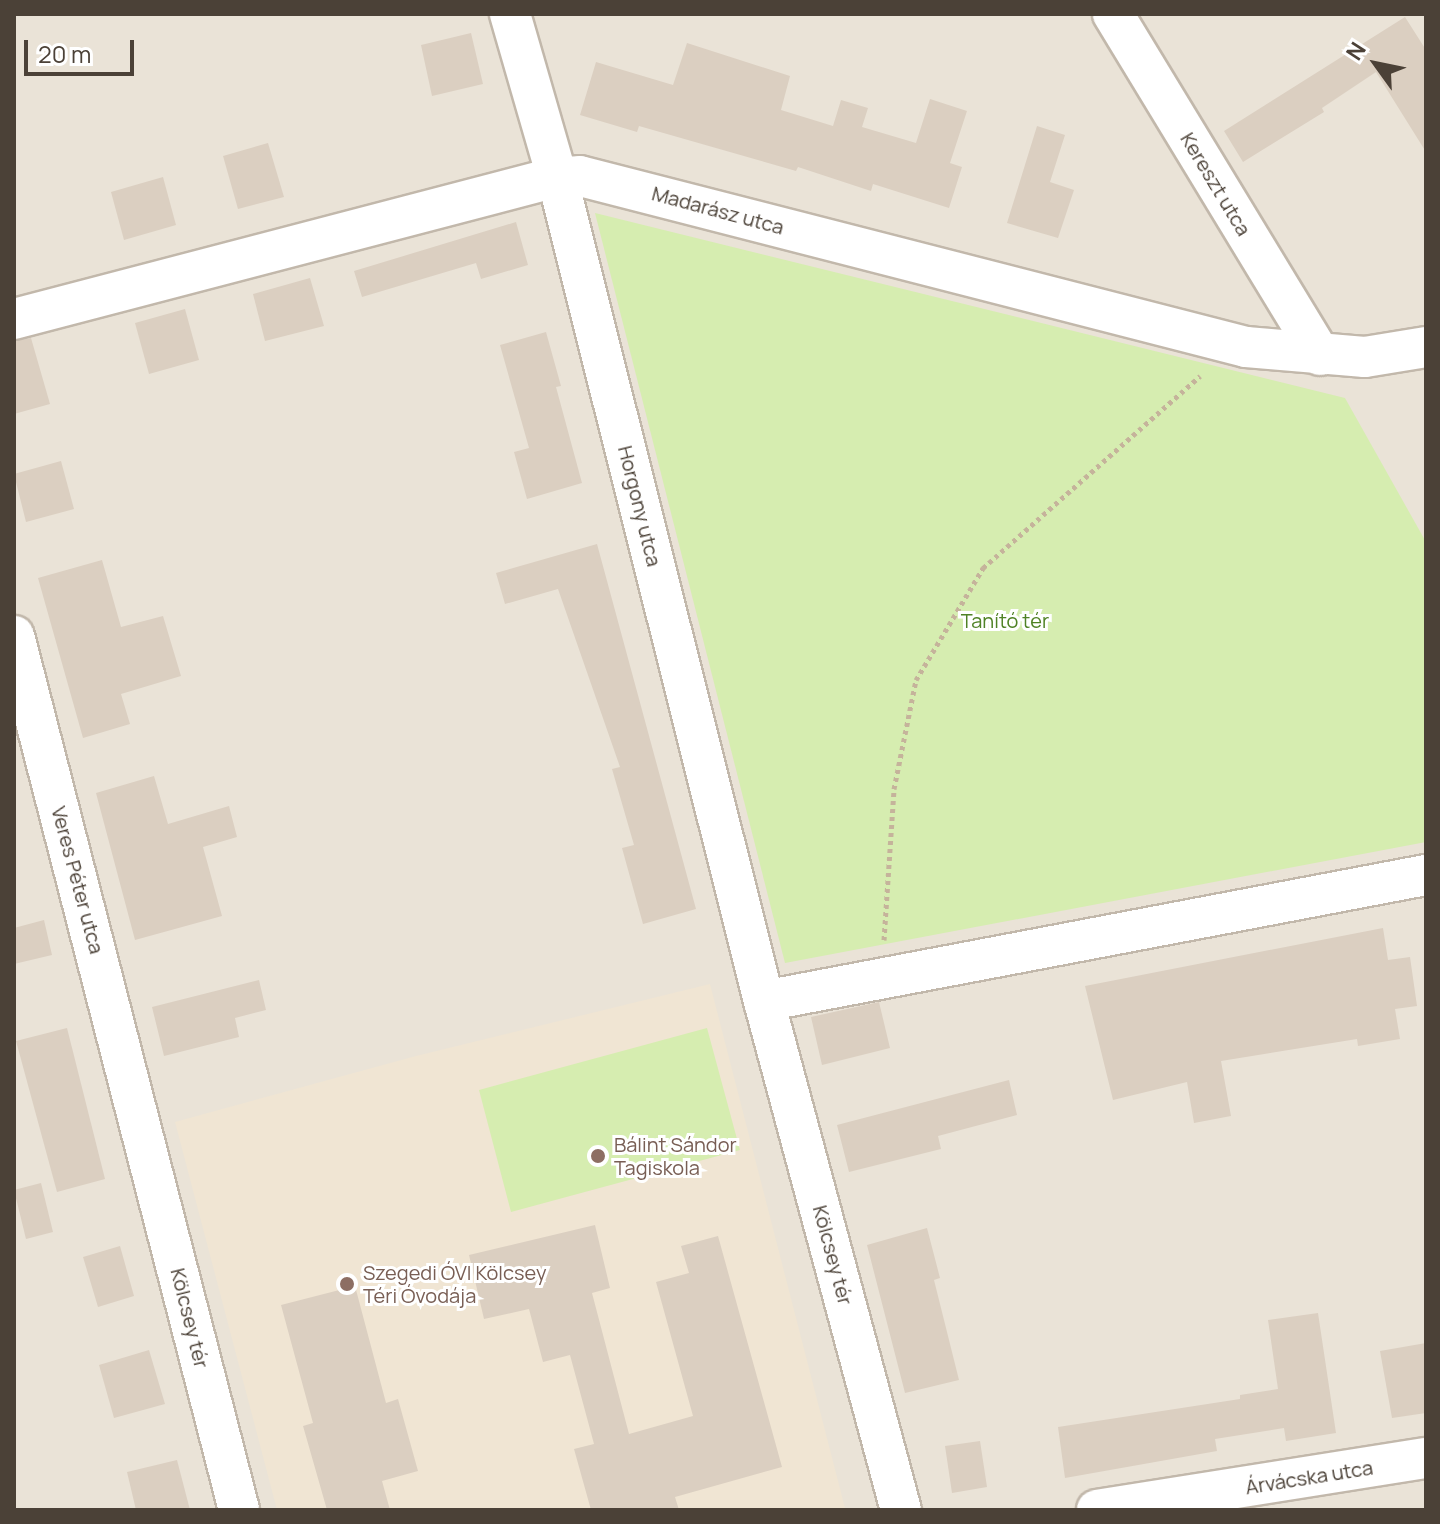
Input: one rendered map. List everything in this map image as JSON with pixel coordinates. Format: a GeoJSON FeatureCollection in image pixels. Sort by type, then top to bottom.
{"type":"FeatureCollection","features":[{"type":"Feature","properties":{"kind":"street","name":"Horgony utca"},"geometry":{"type":"LineString","coordinates":[[510,14],[557,177],[764,1001]]}},
{"type":"Feature","properties":{"kind":"street","name":"Kereszt utca"},"geometry":{"type":"LineString","coordinates":[[1113,14],[1320,355]]}},
{"type":"Feature","properties":{"kind":"street","name":"Madarász utca"},"geometry":{"type":"LineString","coordinates":[[14,319],[557,177],[580,176],[1246,347],[1365,357],[1426,347]]}},
{"type":"Feature","properties":{"kind":"street","name":"Veres Péter utca"},"geometry":{"type":"LineString","coordinates":[[14,636],[141,1125]]}},
{"type":"Feature","properties":{"kind":"street"},"geometry":{"type":"LineString","coordinates":[[764,1001],[1426,875]]}},
{"type":"Feature","properties":{"kind":"street","name":"Kölcsey tér"},"geometry":{"type":"LineString","coordinates":[[764,1001],[901,1510]]}},
{"type":"Feature","properties":{"kind":"street","name":"Kölcsey tér"},"geometry":{"type":"LineString","coordinates":[[141,1125],[239,1510]]}},
{"type":"Feature","properties":{"kind":"street","name":"Árvácska utca"},"geometry":{"type":"LineString","coordinates":[[1097,1510],[1426,1458]]}},
{"type":"Feature","properties":{"kind":"path"},"geometry":{"type":"LineString","coordinates":[[882,977],[894,789],[916,680],[983,568],[1212,365],[1246,347]]}},
{"type":"Feature","properties":{"kind":"shaded area"},"geometry":{"type":"Polygon","coordinates":[[[14,14],[1426,14],[1426,1510],[14,1510],[14,14]]]}},
{"type":"Feature","properties":{"kind":"shaded area"},"geometry":{"type":"Polygon","coordinates":[[[710,984],[845,1508],[277,1510],[175,1122],[416,1056],[710,984]]]}},
{"type":"Feature","properties":{"kind":"green space","name":"Tanító tér"},"geometry":{"type":"Polygon","coordinates":[[[595,213],[1345,398],[1426,542],[1426,842],[785,963],[595,213]]]}},
{"type":"Feature","properties":{"kind":"green space"},"geometry":{"type":"Polygon","coordinates":[[[707,1028],[740,1150],[511,1212],[479,1090],[707,1028]]]}},
{"type":"Feature","properties":{"kind":"building"},"geometry":{"type":"Polygon","coordinates":[[[1405,17],[1426,50],[1426,152],[1376,72],[1322,108],[1324,112],[1243,162],[1224,131],[1405,17]]]}},
{"type":"Feature","properties":{"kind":"building"},"geometry":{"type":"Polygon","coordinates":[[[471,33],[483,84],[432,96],[421,45],[471,33]]]}},
{"type":"Feature","properties":{"kind":"building"},"geometry":{"type":"Polygon","coordinates":[[[687,43],[790,76],[781,110],[833,126],[841,100],[868,108],[862,127],[916,143],[930,99],[967,111],[950,163],[962,167],[949,208],[873,184],[871,191],[798,167],[796,171],[639,126],[637,132],[580,115],[596,62],[673,85],[687,43]]]}},
{"type":"Feature","properties":{"kind":"building"},"geometry":{"type":"Polygon","coordinates":[[[1037,126],[1065,135],[1050,182],[1074,190],[1058,238],[1007,223],[1037,126]]]}},
{"type":"Feature","properties":{"kind":"building"},"geometry":{"type":"Polygon","coordinates":[[[268,143],[284,197],[238,209],[223,156],[268,143]]]}},
{"type":"Feature","properties":{"kind":"building"},"geometry":{"type":"Polygon","coordinates":[[[163,177],[176,225],[124,240],[111,192],[163,177]]]}},
{"type":"Feature","properties":{"kind":"building"},"geometry":{"type":"Polygon","coordinates":[[[516,222],[528,265],[481,279],[476,263],[362,297],[354,271],[516,222]]]}},
{"type":"Feature","properties":{"kind":"building"},"geometry":{"type":"Polygon","coordinates":[[[310,278],[324,326],[265,341],[253,294],[310,278]]]}},
{"type":"Feature","properties":{"kind":"building"},"geometry":{"type":"Polygon","coordinates":[[[185,309],[199,360],[149,374],[135,323],[185,309]]]}},
{"type":"Feature","properties":{"kind":"building"},"geometry":{"type":"Polygon","coordinates":[[[546,332],[561,386],[556,387],[582,483],[527,499],[514,452],[529,448],[500,345],[546,332]]]}},
{"type":"Feature","properties":{"kind":"building"},"geometry":{"type":"Polygon","coordinates":[[[31,338],[50,404],[14,414],[14,341],[31,338]]]}},
{"type":"Feature","properties":{"kind":"building"},"geometry":{"type":"Polygon","coordinates":[[[61,461],[74,509],[26,522],[14,474],[61,461]]]}},
{"type":"Feature","properties":{"kind":"building"},"geometry":{"type":"Polygon","coordinates":[[[597,544],[696,909],[643,924],[622,848],[634,845],[612,769],[620,767],[558,589],[505,604],[496,573],[597,544]]]}},
{"type":"Feature","properties":{"kind":"building"},"geometry":{"type":"Polygon","coordinates":[[[102,560],[121,627],[163,616],[181,676],[121,694],[130,724],[83,738],[38,578],[102,560]]]}},
{"type":"Feature","properties":{"kind":"building"},"geometry":{"type":"Polygon","coordinates":[[[154,776],[168,824],[229,806],[237,837],[203,847],[222,916],[135,940],[96,793],[154,776]]]}},
{"type":"Feature","properties":{"kind":"building"},"geometry":{"type":"Polygon","coordinates":[[[44,920],[52,955],[14,964],[14,928],[44,920]]]}},
{"type":"Feature","properties":{"kind":"building"},"geometry":{"type":"Polygon","coordinates":[[[1383,928],[1388,960],[1410,957],[1417,1006],[1395,1009],[1400,1039],[1358,1046],[1357,1039],[1221,1061],[1231,1116],[1194,1123],[1187,1082],[1113,1100],[1085,986],[1383,928]]]}},
{"type":"Feature","properties":{"kind":"building"},"geometry":{"type":"Polygon","coordinates":[[[259,980],[266,1010],[235,1018],[239,1037],[164,1056],[152,1007],[259,980]]]}},
{"type":"Feature","properties":{"kind":"building"},"geometry":{"type":"Polygon","coordinates":[[[879,1002],[890,1048],[822,1065],[811,1017],[879,1002]]]}},
{"type":"Feature","properties":{"kind":"building"},"geometry":{"type":"Polygon","coordinates":[[[67,1028],[105,1179],[57,1192],[16,1041],[67,1028]]]}},
{"type":"Feature","properties":{"kind":"building"},"geometry":{"type":"Polygon","coordinates":[[[1009,1080],[1017,1115],[938,1136],[941,1149],[849,1172],[837,1125],[1009,1080]]]}},
{"type":"Feature","properties":{"kind":"building"},"geometry":{"type":"Polygon","coordinates":[[[41,1183],[53,1232],[26,1239],[14,1190],[41,1183]]]}},
{"type":"Feature","properties":{"kind":"building"},"geometry":{"type":"Polygon","coordinates":[[[595,1225],[610,1288],[592,1293],[629,1434],[693,1416],[656,1282],[689,1273],[681,1246],[718,1236],[782,1467],[675,1497],[679,1510],[591,1510],[574,1449],[594,1444],[570,1355],[543,1362],[529,1309],[484,1319],[469,1255],[595,1225]]]}},
{"type":"Feature","properties":{"kind":"building"},"geometry":{"type":"Polygon","coordinates":[[[927,1228],[940,1278],[934,1280],[959,1380],[905,1393],[867,1245],[927,1228]]]}},
{"type":"Feature","properties":{"kind":"building"},"geometry":{"type":"Polygon","coordinates":[[[120,1246],[134,1296],[98,1307],[83,1257],[120,1246]]]}},
{"type":"Feature","properties":{"kind":"building"},"geometry":{"type":"Polygon","coordinates":[[[355,1286],[386,1403],[398,1399],[418,1471],[382,1481],[390,1510],[327,1510],[303,1426],[313,1423],[281,1305],[355,1286]]]}},
{"type":"Feature","properties":{"kind":"building"},"geometry":{"type":"Polygon","coordinates":[[[1318,1313],[1336,1433],[1286,1441],[1284,1428],[1215,1439],[1217,1451],[1065,1478],[1058,1427],[1240,1399],[1240,1395],[1278,1389],[1268,1320],[1318,1313]]]}},
{"type":"Feature","properties":{"kind":"building"},"geometry":{"type":"Polygon","coordinates":[[[1426,1343],[1426,1413],[1392,1418],[1380,1351],[1426,1343]]]}},
{"type":"Feature","properties":{"kind":"building"},"geometry":{"type":"Polygon","coordinates":[[[149,1350],[165,1404],[114,1418],[99,1365],[149,1350]]]}},
{"type":"Feature","properties":{"kind":"building"},"geometry":{"type":"Polygon","coordinates":[[[980,1441],[987,1487],[952,1493],[945,1446],[980,1441]]]}},
{"type":"Feature","properties":{"kind":"building"},"geometry":{"type":"Polygon","coordinates":[[[177,1460],[190,1510],[136,1510],[127,1472],[177,1460]]]}},
{"type":"Feature","properties":{"kind":"place","name":"Bálint Sándor Tagiskola"},"geometry":{"type":"Point","coordinates":[598,1156]}},
{"type":"Feature","properties":{"kind":"place","name":"Szegedi ÓVI Kölcsey Téri Óvodája"},"geometry":{"type":"Point","coordinates":[347,1284]}}]}
